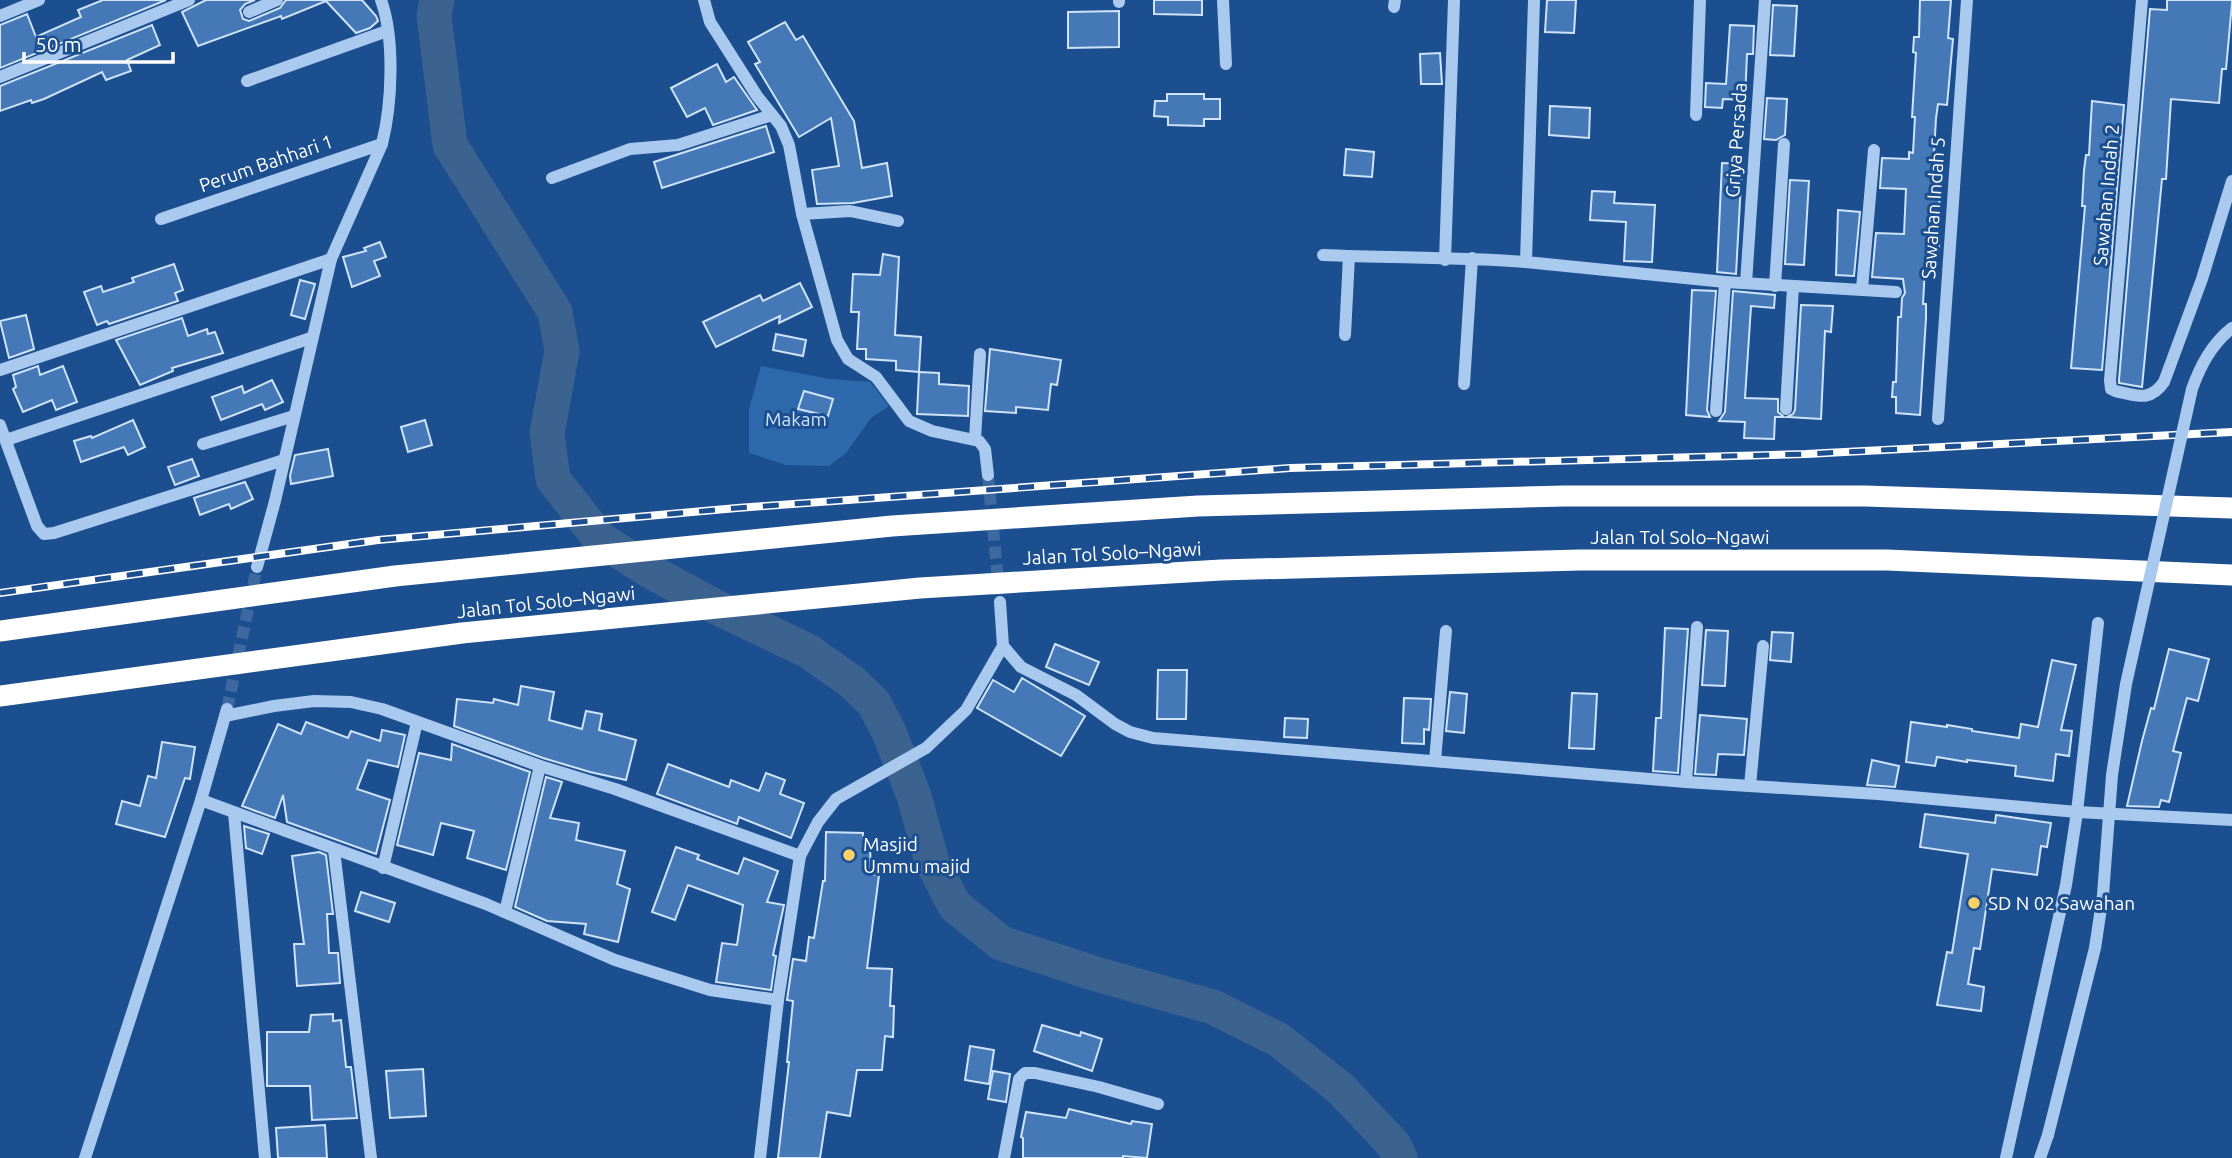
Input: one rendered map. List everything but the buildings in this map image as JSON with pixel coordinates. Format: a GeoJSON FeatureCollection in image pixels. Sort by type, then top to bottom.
{"type":"FeatureCollection","features":[{"type":"Feature","properties":{"kind":"highway","name":"Jalan Tol Solo–Ngawi"},"geometry":{"type":"LineString","coordinates":[[0,631],[395,576],[892,526],[1198,506],[1564,496],[1865,496],[2232,508]]}},
{"type":"Feature","properties":{"kind":"highway","name":"Jalan Tol Solo–Ngawi"},"geometry":{"type":"LineString","coordinates":[[0,696],[462,633],[920,588],[1221,570],[1580,560],[1887,560],[2232,575]]}},
{"type":"Feature","properties":{"kind":"street"},"geometry":{"type":"LineString","coordinates":[[0,16],[39,0]]}},
{"type":"Feature","properties":{"kind":"street"},"geometry":{"type":"LineString","coordinates":[[0,77],[189,0]]}},
{"type":"Feature","properties":{"kind":"street"},"geometry":{"type":"LineString","coordinates":[[249,12],[277,0]]}},
{"type":"Feature","properties":{"kind":"street"},"geometry":{"type":"LineString","coordinates":[[257,567],[268,531],[331,259],[382,144],[390,98],[387,32],[381,0]]}},
{"type":"Feature","properties":{"kind":"street"},"geometry":{"type":"LineString","coordinates":[[704,0],[710,22],[757,96],[781,126],[789,145],[802,214],[837,340],[848,359],[876,377],[909,421],[932,431],[975,439],[985,449],[988,475]]}},
{"type":"Feature","properties":{"kind":"street"},"geometry":{"type":"LineString","coordinates":[[1223,0],[1226,64]]}},
{"type":"Feature","properties":{"kind":"street"},"geometry":{"type":"LineString","coordinates":[[1445,260],[1449,74],[1454,0]]}},
{"type":"Feature","properties":{"kind":"street"},"geometry":{"type":"LineString","coordinates":[[1526,262],[1534,0]]}},
{"type":"Feature","properties":{"kind":"street"},"geometry":{"type":"LineString","coordinates":[[1696,115],[1700,0]]}},
{"type":"Feature","properties":{"kind":"street","name":"Griya Persada"},"geometry":{"type":"LineString","coordinates":[[1746,284],[1765,0]]}},
{"type":"Feature","properties":{"kind":"street","name":"Sawahan Indah 5"},"geometry":{"type":"LineString","coordinates":[[1938,419],[1967,0]]}},
{"type":"Feature","properties":{"kind":"street","name":"Sawahan Indah 2"},"geometry":{"type":"LineString","coordinates":[[2142,0],[2111,389],[2144,397],[2158,391],[2164,382],[2202,279],[2231,189]]}},
{"type":"Feature","properties":{"kind":"street"},"geometry":{"type":"LineString","coordinates":[[247,81],[387,32]]}},
{"type":"Feature","properties":{"kind":"street"},"geometry":{"type":"LineString","coordinates":[[552,178],[630,149],[678,145],[772,115]]}},
{"type":"Feature","properties":{"kind":"street","name":"Perum Bahhari 1"},"geometry":{"type":"LineString","coordinates":[[161,219],[382,144]]}},
{"type":"Feature","properties":{"kind":"street"},"geometry":{"type":"LineString","coordinates":[[1776,286],[1784,144]]}},
{"type":"Feature","properties":{"kind":"street"},"geometry":{"type":"LineString","coordinates":[[1862,289],[1874,150]]}},
{"type":"Feature","properties":{"kind":"street"},"geometry":{"type":"LineString","coordinates":[[802,214],[850,211],[898,221]]}},
{"type":"Feature","properties":{"kind":"street"},"geometry":{"type":"LineString","coordinates":[[1323,255],[1445,260],[1472,258],[1746,284],[1896,292]]}},
{"type":"Feature","properties":{"kind":"street"},"geometry":{"type":"LineString","coordinates":[[1345,335],[1349,256]]}},
{"type":"Feature","properties":{"kind":"street"},"geometry":{"type":"LineString","coordinates":[[1464,384],[1472,258]]}},
{"type":"Feature","properties":{"kind":"street"},"geometry":{"type":"LineString","coordinates":[[0,370],[331,259]]}},
{"type":"Feature","properties":{"kind":"street"},"geometry":{"type":"LineString","coordinates":[[1716,411],[1725,282]]}},
{"type":"Feature","properties":{"kind":"street"},"geometry":{"type":"LineString","coordinates":[[1786,409],[1793,287]]}},
{"type":"Feature","properties":{"kind":"street"},"geometry":{"type":"LineString","coordinates":[[2040,1158],[2095,948],[2112,775],[2126,684],[2192,389],[2206,357],[2219,339],[2232,328]]}},
{"type":"Feature","properties":{"kind":"street"},"geometry":{"type":"LineString","coordinates":[[6,440],[312,338]]}},
{"type":"Feature","properties":{"kind":"street"},"geometry":{"type":"LineString","coordinates":[[975,439],[980,354]]}},
{"type":"Feature","properties":{"kind":"street"},"geometry":{"type":"LineString","coordinates":[[203,444],[294,416]]}},
{"type":"Feature","properties":{"kind":"street"},"geometry":{"type":"LineString","coordinates":[[0,425],[37,526],[44,534],[284,460]]}},
{"type":"Feature","properties":{"kind":"street"},"geometry":{"type":"LineString","coordinates":[[760,1158],[778,1000],[800,856],[818,822],[836,799],[926,748],[966,710],[1003,646],[999,602]]}},
{"type":"Feature","properties":{"kind":"street"},"geometry":{"type":"LineString","coordinates":[[2006,1158],[2053,947],[2077,812],[2098,624]]}},
{"type":"Feature","properties":{"kind":"street"},"geometry":{"type":"LineString","coordinates":[[1686,782],[1697,627]]}},
{"type":"Feature","properties":{"kind":"street"},"geometry":{"type":"LineString","coordinates":[[1435,761],[1446,631]]}},
{"type":"Feature","properties":{"kind":"street"},"geometry":{"type":"LineString","coordinates":[[1003,646],[1021,667],[1076,695],[1115,724],[1130,732],[1153,738],[1686,782],[1942,799],[2077,812],[2232,820]]}},
{"type":"Feature","properties":{"kind":"street"},"geometry":{"type":"LineString","coordinates":[[1750,786],[1763,646]]}},
{"type":"Feature","properties":{"kind":"street"},"geometry":{"type":"LineString","coordinates":[[85,1158],[201,800],[226,712],[314,701],[351,702],[382,709],[800,856]]}},
{"type":"Feature","properties":{"kind":"street"},"geometry":{"type":"LineString","coordinates":[[383,868],[417,722]]}},
{"type":"Feature","properties":{"kind":"street"},"geometry":{"type":"LineString","coordinates":[[505,912],[540,766]]}},
{"type":"Feature","properties":{"kind":"street"},"geometry":{"type":"LineString","coordinates":[[201,800],[505,912],[565,940],[646,971],[710,990],[778,1000]]}},
{"type":"Feature","properties":{"kind":"street"},"geometry":{"type":"LineString","coordinates":[[234,813],[265,1158]]}},
{"type":"Feature","properties":{"kind":"street"},"geometry":{"type":"LineString","coordinates":[[334,850],[372,1158]]}},
{"type":"Feature","properties":{"kind":"street"},"geometry":{"type":"LineString","coordinates":[[1004,1158],[1019,1079],[1024,1073],[1099,1087],[1158,1104]]}},
{"type":"Feature","properties":{"kind":"green space","name":"Makam"},"geometry":{"type":"Polygon","coordinates":[[[761,366],[830,379],[870,382],[889,406],[871,418],[846,453],[829,466],[786,465],[749,453],[749,409],[761,366]]]}},
{"type":"Feature","properties":{"kind":"waterway"},"geometry":{"type":"LineString","coordinates":[[437,0],[434,16],[450,145],[555,312],[562,351],[547,433],[553,479],[600,539],[650,571],[714,606],[808,651],[852,682],[873,702],[889,732],[914,796],[932,862],[955,906],[1001,943],[1096,974],[1213,1007],[1279,1040],[1340,1088],[1394,1145],[1400,1158]]}},
{"type":"Feature","properties":{"kind":"tunnel"},"geometry":{"type":"LineString","coordinates":[[988,475],[1000,602]]}},
{"type":"Feature","properties":{"kind":"tunnel"},"geometry":{"type":"LineString","coordinates":[[227,709],[257,567]]}},
{"type":"Feature","properties":{"kind":"railway"},"geometry":{"type":"LineString","coordinates":[[0,593],[378,540],[737,508],[1290,468],[1806,454],[2232,432]]}},
{"type":"Feature","properties":{"kind":"place","name":"Masjid Ummu majid"},"geometry":{"type":"Point","coordinates":[849,855]}},
{"type":"Feature","properties":{"kind":"place","name":"SD N 02 Sawahan"},"geometry":{"type":"Point","coordinates":[1974,903]}}]}
